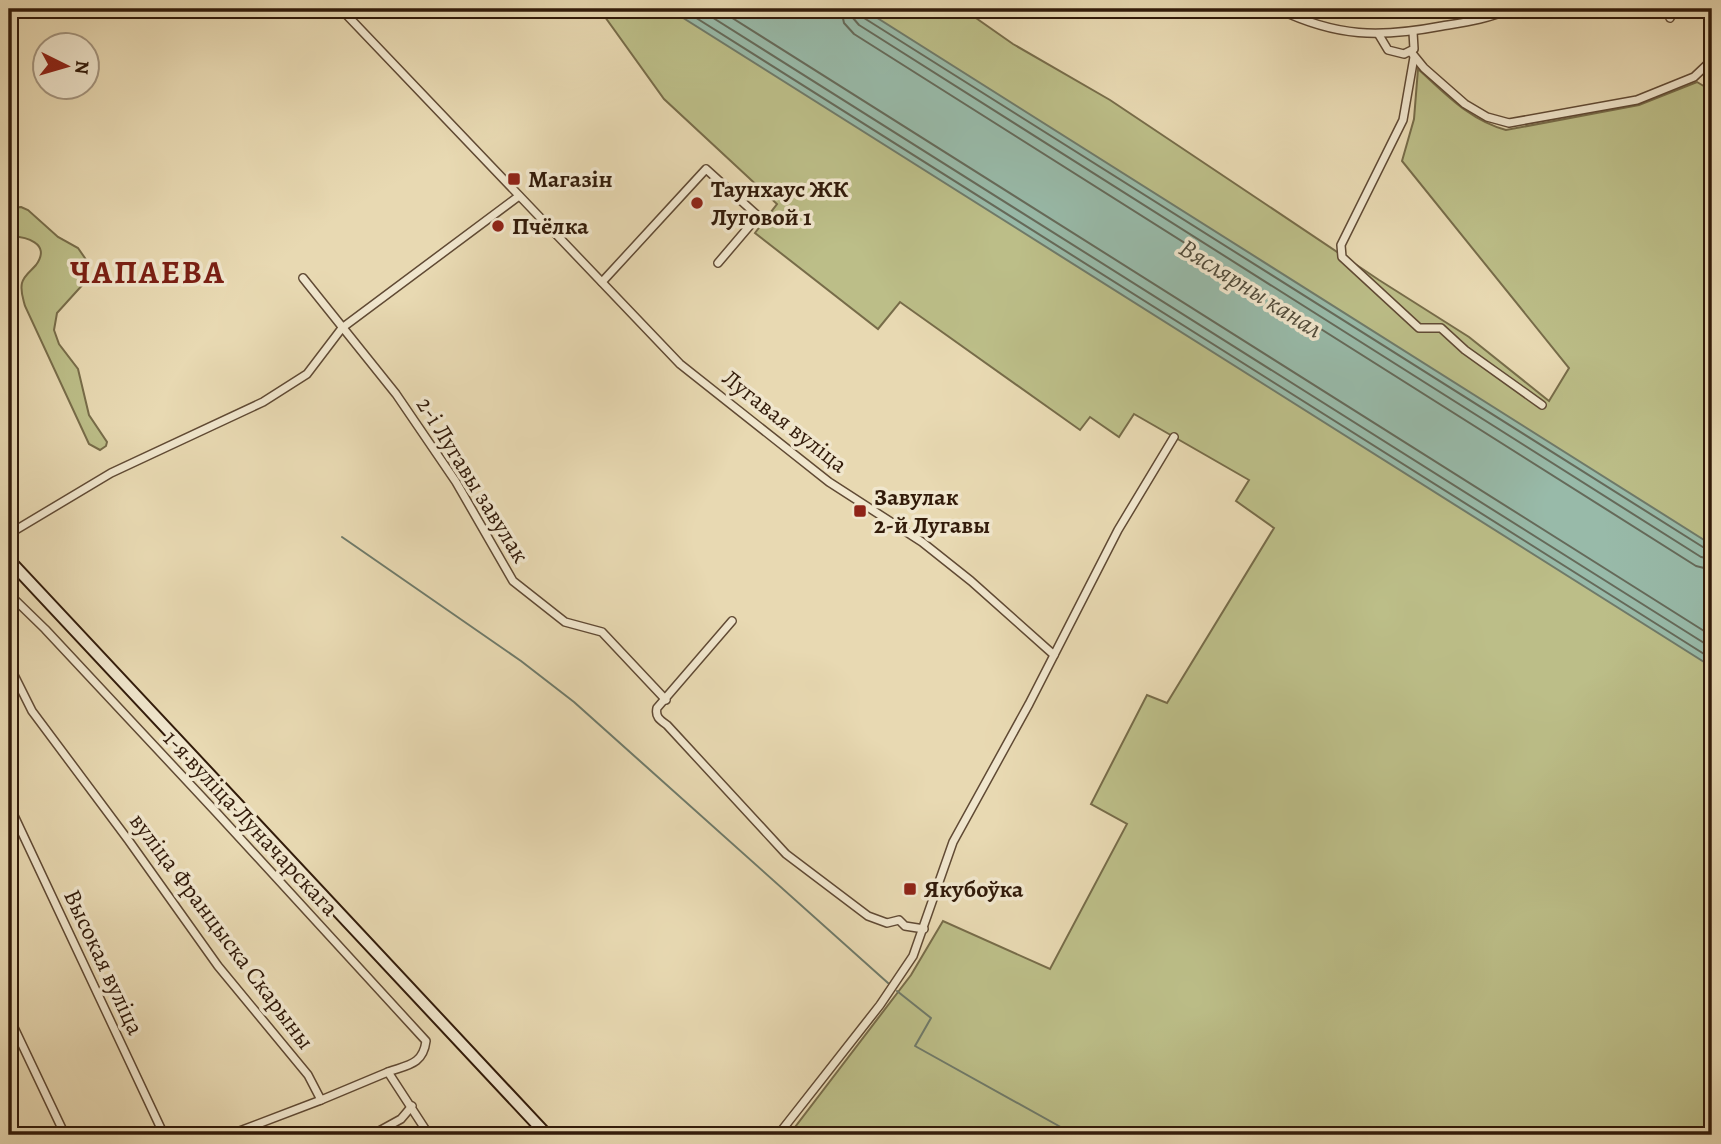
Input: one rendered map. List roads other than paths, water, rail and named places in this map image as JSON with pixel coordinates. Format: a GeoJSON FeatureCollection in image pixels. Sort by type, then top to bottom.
{"type":"FeatureCollection","features":[{"type":"Feature","properties":{"kind":"street","name":"Лугавая вуліца"},"geometry":{"type":"LineString","coordinates":[[341,9],[680,364],[829,482],[922,542],[1054,654]]}},
{"type":"Feature","properties":{"kind":"street"},"geometry":{"type":"LineString","coordinates":[[1278,9],[1320,25],[1379,35],[1413,32],[1496,16],[1510,9]]}},
{"type":"Feature","properties":{"kind":"street"},"geometry":{"type":"LineString","coordinates":[[1670,19],[1674,9]]}},
{"type":"Feature","properties":{"kind":"street"},"geometry":{"type":"LineString","coordinates":[[1413,32],[1403,120],[1340,245],[1342,257],[1419,328],[1441,328],[1465,350],[1542,405]]}},
{"type":"Feature","properties":{"kind":"street"},"geometry":{"type":"LineString","coordinates":[[1379,35],[1388,50],[1412,55],[1465,104],[1487,117],[1509,123],[1637,100],[1694,77],[1712,60]]}},
{"type":"Feature","properties":{"kind":"street"},"geometry":{"type":"LineString","coordinates":[[602,282],[706,169],[758,216],[718,263]]}},
{"type":"Feature","properties":{"kind":"street"},"geometry":{"type":"LineString","coordinates":[[9,534],[111,473],[263,402],[307,374],[342,328],[519,196]]}},
{"type":"Feature","properties":{"kind":"street","name":"2-і Лугавы завулак"},"geometry":{"type":"LineString","coordinates":[[303,278],[396,394],[456,482],[513,581],[565,622],[602,632],[666,700]]}},
{"type":"Feature","properties":{"kind":"street"},"geometry":{"type":"LineString","coordinates":[[778,1135],[880,1005],[913,956],[953,842],[1118,530],[1174,437]]}},
{"type":"Feature","properties":{"kind":"street"},"geometry":{"type":"LineString","coordinates":[[9,560],[547,1135]]}},
{"type":"Feature","properties":{"kind":"street","name":"1-я вуліца Луначарскага"},"geometry":{"type":"LineString","coordinates":[[9,594],[197,791],[426,1041],[420,1060],[388,1072]]}},
{"type":"Feature","properties":{"kind":"street"},"geometry":{"type":"LineString","coordinates":[[732,621],[657,708],[658,719],[786,854],[868,916],[887,923],[899,920],[905,926],[924,929]]}},
{"type":"Feature","properties":{"kind":"street","name":"вуліца Францыска Скарыны"},"geometry":{"type":"LineString","coordinates":[[9,664],[33,711],[218,966],[307,1075],[321,1100]]}},
{"type":"Feature","properties":{"kind":"street","name":"Высокая вуліца"},"geometry":{"type":"LineString","coordinates":[[9,805],[164,1135]]}},
{"type":"Feature","properties":{"kind":"street"},"geometry":{"type":"LineString","coordinates":[[9,1017],[65,1135]]}},
{"type":"Feature","properties":{"kind":"street"},"geometry":{"type":"LineString","coordinates":[[229,1135],[388,1072],[429,1135]]}},
{"type":"Feature","properties":{"kind":"street"},"geometry":{"type":"LineString","coordinates":[[372,1135],[401,1119],[412,1106]]}},
{"type":"Feature","properties":{"kind":"street"},"geometry":{"type":"LineString","coordinates":[[494,1135],[500,1132],[510,1132],[513,1135]]}},
{"type":"Feature","properties":{"kind":"water","name":"Вяслярны канал"},"geometry":{"type":"Polygon","coordinates":[[[669,9],[863,9],[1712,545],[1712,667],[669,9]]]}},
{"type":"Feature","properties":{"kind":"waterway"},"geometry":{"type":"LineString","coordinates":[[342,537],[521,661],[574,702],[888,983]]}},
{"type":"Feature","properties":{"kind":"waterway"},"geometry":{"type":"LineString","coordinates":[[897,991],[931,1018],[915,1046],[1075,1135]]}},
{"type":"Feature","properties":{"kind":"place","name":"Магазін"},"geometry":{"type":"Point","coordinates":[514,179]}},
{"type":"Feature","properties":{"kind":"place","name":"Таунхаус ЖК Луговой 1"},"geometry":{"type":"Point","coordinates":[697,203]}},
{"type":"Feature","properties":{"kind":"place","name":"Пчёлка"},"geometry":{"type":"Point","coordinates":[498,226]}},
{"type":"Feature","properties":{"kind":"place","name":"Завулак 2-й Лугавы"},"geometry":{"type":"Point","coordinates":[860,511]}},
{"type":"Feature","properties":{"kind":"place","name":"Якубоўка"},"geometry":{"type":"Point","coordinates":[910,889]}},
{"type":"Feature","properties":{"kind":"district","name":"ЧАПАЕВА"},"geometry":{"type":"Point","coordinates":[148,272]}}]}
